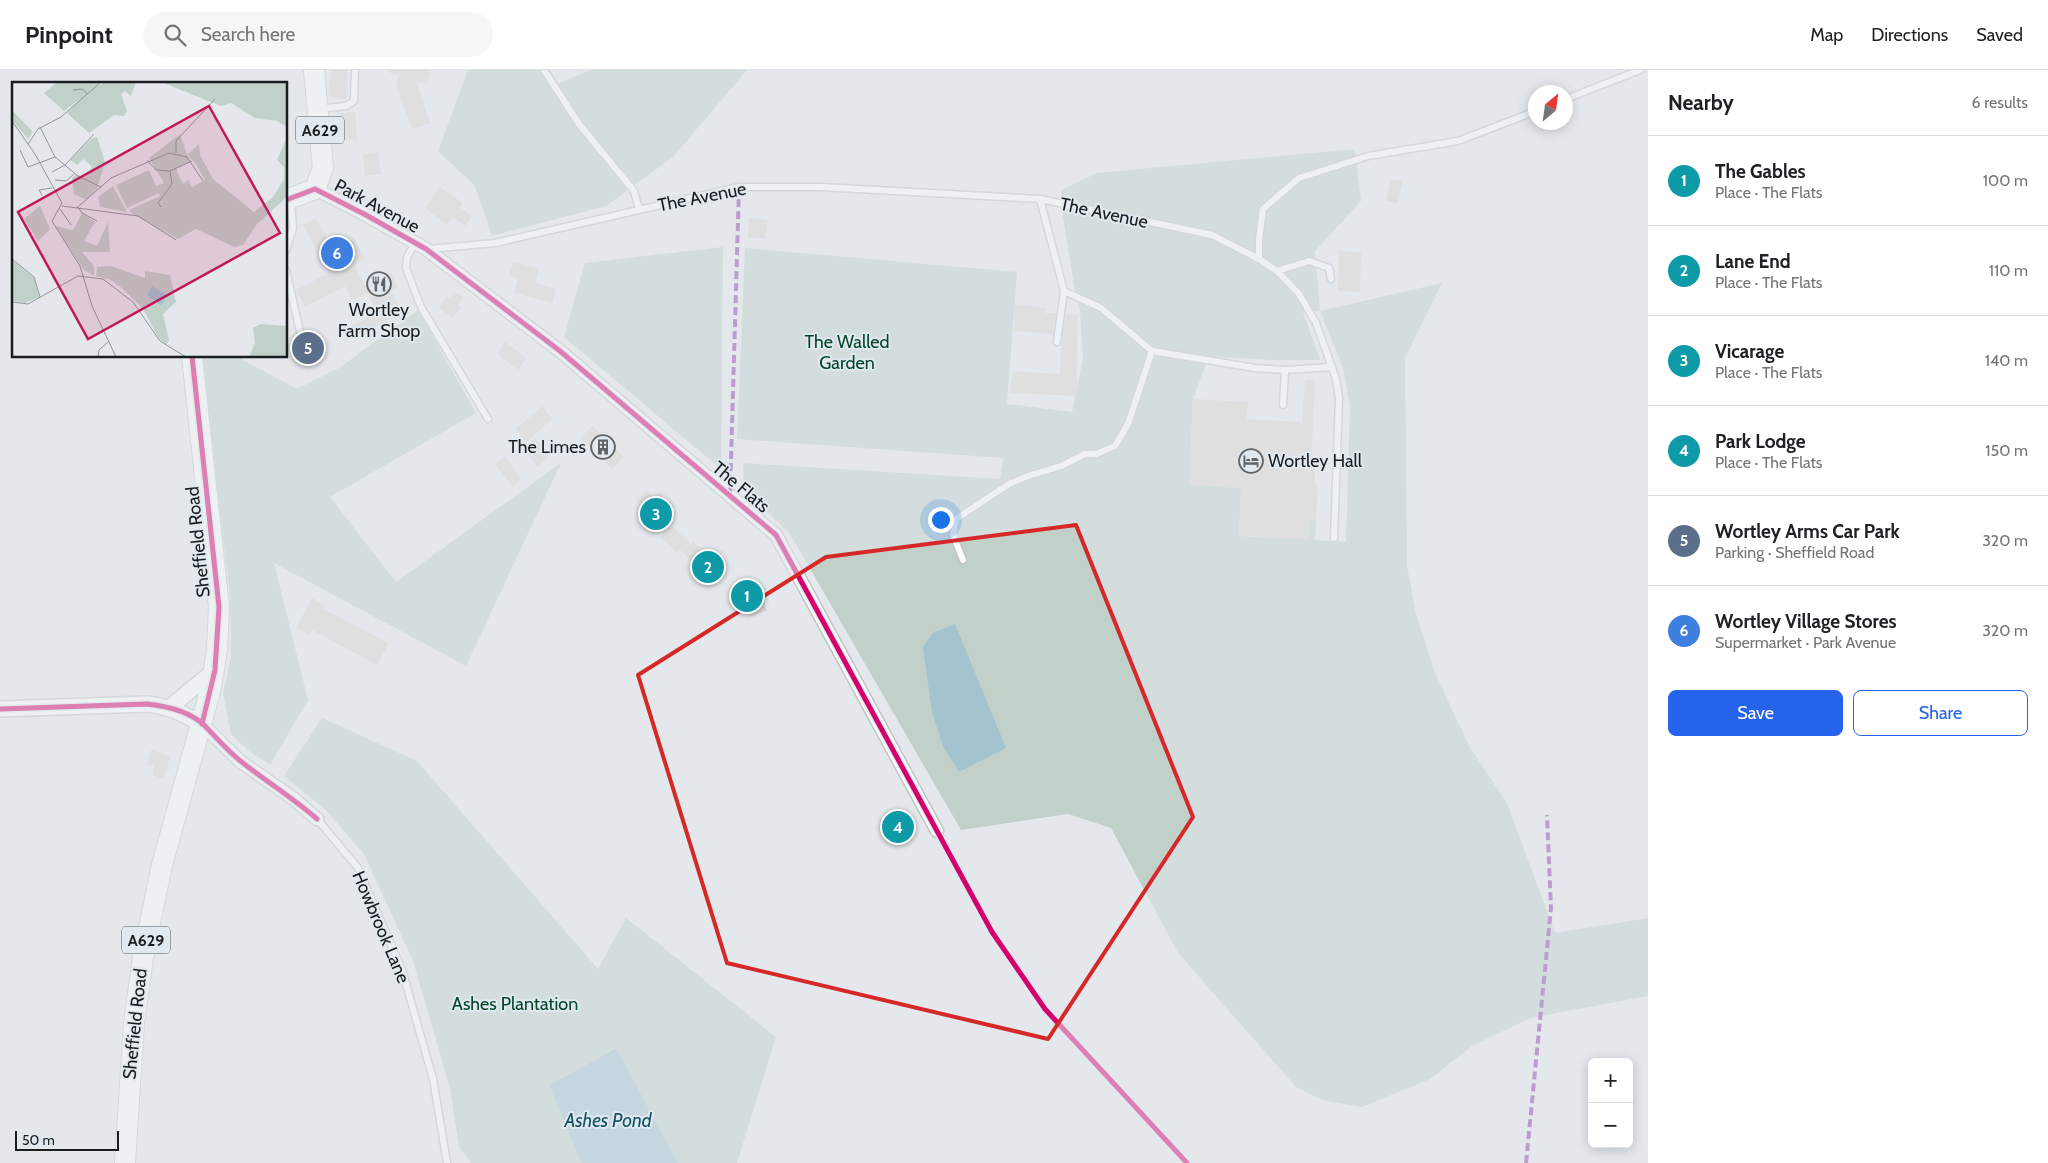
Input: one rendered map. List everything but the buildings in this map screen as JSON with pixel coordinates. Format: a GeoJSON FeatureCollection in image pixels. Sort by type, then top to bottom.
{"type":"FeatureCollection","features":[{"type":"Feature","properties":{"kind":"highway","name":"A629"},"geometry":{"type":"LineString","coordinates":[[314,70],[323,168],[315,189]]}},
{"type":"Feature","properties":{"kind":"highway"},"geometry":{"type":"LineString","coordinates":[[289,200],[315,189]]}},
{"type":"Feature","properties":{"kind":"highway","name":"Sheffield Road"},"geometry":{"type":"LineString","coordinates":[[125,1163],[133,1033],[143,957],[162,865],[202,724],[215,670],[219,608],[192,358]]}},
{"type":"Feature","properties":{"kind":"street","name":"Park Avenue"},"geometry":{"type":"LineString","coordinates":[[315,189],[421,246]]}},
{"type":"Feature","properties":{"kind":"street","name":"The Flats"},"geometry":{"type":"LineString","coordinates":[[421,246],[560,351],[776,535],[937,831]]}},
{"type":"Feature","properties":{"kind":"street"},"geometry":{"type":"LineString","coordinates":[[169,708],[215,670]]}},
{"type":"Feature","properties":{"kind":"street"},"geometry":{"type":"LineString","coordinates":[[0,709],[147,704],[169,708],[202,724]]}},
{"type":"Feature","properties":{"kind":"street","name":"Howbrook Lane"},"geometry":{"type":"LineString","coordinates":[[202,724],[241,762],[294,799],[317,818]]}},
{"type":"Feature","properties":{"kind":"lane"},"geometry":{"type":"LineString","coordinates":[[318,109],[351,104],[355,98],[356,70]]}},
{"type":"Feature","properties":{"kind":"lane","name":"The Avenue"},"geometry":{"type":"LineString","coordinates":[[544,70],[579,124],[634,191],[639,209]]}},
{"type":"Feature","properties":{"kind":"lane"},"geometry":{"type":"LineString","coordinates":[[1573,96],[1640,70]]}},
{"type":"Feature","properties":{"kind":"lane"},"geometry":{"type":"LineString","coordinates":[[1260,259],[1259,240],[1263,209],[1299,178],[1368,156],[1458,141],[1528,114]]}},
{"type":"Feature","properties":{"kind":"lane","name":"The Avenue"},"geometry":{"type":"LineString","coordinates":[[421,246],[495,243],[739,187],[821,187],[1040,199],[1212,235],[1260,259],[1277,272],[1299,294],[1312,316],[1332,367],[1340,398],[1334,538]]}},
{"type":"Feature","properties":{"kind":"lane"},"geometry":{"type":"LineString","coordinates":[[1040,199],[1064,291],[1057,342]]}},
{"type":"Feature","properties":{"kind":"lane"},"geometry":{"type":"LineString","coordinates":[[288,244],[293,228],[289,200]]}},
{"type":"Feature","properties":{"kind":"lane"},"geometry":{"type":"LineString","coordinates":[[421,246],[407,257],[406,268],[421,307],[488,419]]}},
{"type":"Feature","properties":{"kind":"lane"},"geometry":{"type":"LineString","coordinates":[[1277,272],[1309,261],[1329,268],[1331,279]]}},
{"type":"Feature","properties":{"kind":"lane"},"geometry":{"type":"LineString","coordinates":[[288,280],[303,344]]}},
{"type":"Feature","properties":{"kind":"lane"},"geometry":{"type":"LineString","coordinates":[[1064,291],[1101,308],[1152,351],[1255,368],[1284,370],[1332,367]]}},
{"type":"Feature","properties":{"kind":"lane"},"geometry":{"type":"LineString","coordinates":[[963,560],[953,534],[956,519],[1009,484],[1061,466],[1086,454],[1096,454],[1115,446],[1128,424],[1152,351]]}},
{"type":"Feature","properties":{"kind":"lane"},"geometry":{"type":"LineString","coordinates":[[1283,405],[1284,370]]}},
{"type":"Feature","properties":{"kind":"lane","name":"Howbrook Lane"},"geometry":{"type":"LineString","coordinates":[[317,818],[358,868],[402,970],[433,1080],[447,1163]]}},
{"type":"Feature","properties":{"kind":"highlighted area"},"geometry":{"type":"Polygon","coordinates":[[[1076,525],[1193,817],[1048,1039],[727,963],[638,675],[826,557],[1076,525]]]}},
{"type":"Feature","properties":{"kind":"green space"},"geometry":{"type":"Polygon","coordinates":[[[468,70],[550,70],[558,84],[590,70],[747,70],[673,157],[606,206],[492,236],[475,186],[438,151],[468,70]]]}},
{"type":"Feature","properties":{"kind":"green space","name":"The Walled Garden"},"geometry":{"type":"Polygon","coordinates":[[[1355,149],[1361,201],[1315,251],[1320,311],[1442,283],[1405,358],[1407,566],[1416,614],[1435,673],[1469,746],[1507,803],[1555,933],[1648,918],[1648,996],[1530,1018],[1472,1046],[1430,1079],[1362,1107],[1322,1100],[1296,1087],[1178,953],[1111,828],[1068,814],[961,830],[790,534],[744,489],[743,463],[1000,479],[1003,458],[737,439],[745,248],[1017,272],[1007,404],[1072,412],[1083,358],[1080,312],[1063,217],[1061,190],[1097,173],[1355,149]],[[1320,311],[1303,312],[1320,360],[1269,360],[1209,356],[1193,399],[1189,485],[1242,476],[1239,536],[1308,539],[1309,521],[1316,521],[1315,540],[1346,542],[1350,406],[1343,368],[1320,311]]]}},
{"type":"Feature","properties":{"kind":"green space"},"geometry":{"type":"Polygon","coordinates":[[[723,247],[721,469],[564,337],[585,263],[723,247]]]}},
{"type":"Feature","properties":{"kind":"green space"},"geometry":{"type":"Polygon","coordinates":[[[418,310],[476,413],[330,497],[396,582],[561,463],[466,666],[274,563],[308,700],[270,765],[249,751],[231,734],[223,693],[231,658],[230,597],[202,358],[242,358],[297,389],[339,368],[418,310]]]}},
{"type":"Feature","properties":{"kind":"green space","name":"Ashes Plantation"},"geometry":{"type":"Polygon","coordinates":[[[322,718],[417,761],[598,969],[626,918],[776,1037],[737,1163],[678,1163],[615,1048],[549,1085],[581,1163],[471,1163],[459,1147],[450,1088],[413,961],[364,854],[326,810],[284,776],[322,718]]]}},
{"type":"Feature","properties":{"kind":"water"},"geometry":{"type":"Polygon","coordinates":[[[955,624],[1006,748],[959,772],[943,746],[932,712],[923,647],[933,633],[955,624]]]}},
{"type":"Feature","properties":{"kind":"water","name":"Ashes Pond"},"geometry":{"type":"Polygon","coordinates":[[[616,1048],[678,1163],[581,1163],[549,1085],[616,1048]]]}},
{"type":"Feature","properties":{"kind":"marked path"},"geometry":{"type":"LineString","coordinates":[[730,495],[739,187]]}},
{"type":"Feature","properties":{"kind":"marked path"},"geometry":{"type":"LineString","coordinates":[[1526,1163],[1551,908],[1547,815]]}},
{"type":"Feature","properties":{"kind":"cycle path"},"geometry":{"type":"LineString","coordinates":[[288,199],[315,189],[426,249],[560,351],[776,535],[992,932],[1045,1009],[1187,1163]]}},
{"type":"Feature","properties":{"kind":"cycle path"},"geometry":{"type":"LineString","coordinates":[[192,358],[219,607],[215,670],[202,724]]}},
{"type":"Feature","properties":{"kind":"cycle path"},"geometry":{"type":"LineString","coordinates":[[0,709],[147,704],[177,710],[198,720],[227,750],[317,819]]}},
{"type":"Feature","properties":{"kind":"place","name":"Wortley Village Stores"},"geometry":{"type":"Point","coordinates":[337,253]}},
{"type":"Feature","properties":{"kind":"place","name":"Wortley Farm Shop"},"geometry":{"type":"Point","coordinates":[379,284]}},
{"type":"Feature","properties":{"kind":"place","name":"Wortley Arms Car Park"},"geometry":{"type":"Point","coordinates":[308,348]}},
{"type":"Feature","properties":{"kind":"place","name":"The Limes"},"geometry":{"type":"Point","coordinates":[603,447]}},
{"type":"Feature","properties":{"kind":"place","name":"Wortley Hall"},"geometry":{"type":"Point","coordinates":[1251,461]}},
{"type":"Feature","properties":{"kind":"place","name":"Vicarage"},"geometry":{"type":"Point","coordinates":[656,514]}},
{"type":"Feature","properties":{"kind":"place","name":"Lane End"},"geometry":{"type":"Point","coordinates":[708,567]}},
{"type":"Feature","properties":{"kind":"place","name":"The Gables"},"geometry":{"type":"Point","coordinates":[747,596]}},
{"type":"Feature","properties":{"kind":"place","name":"Park Lodge"},"geometry":{"type":"Point","coordinates":[898,827]}}]}
